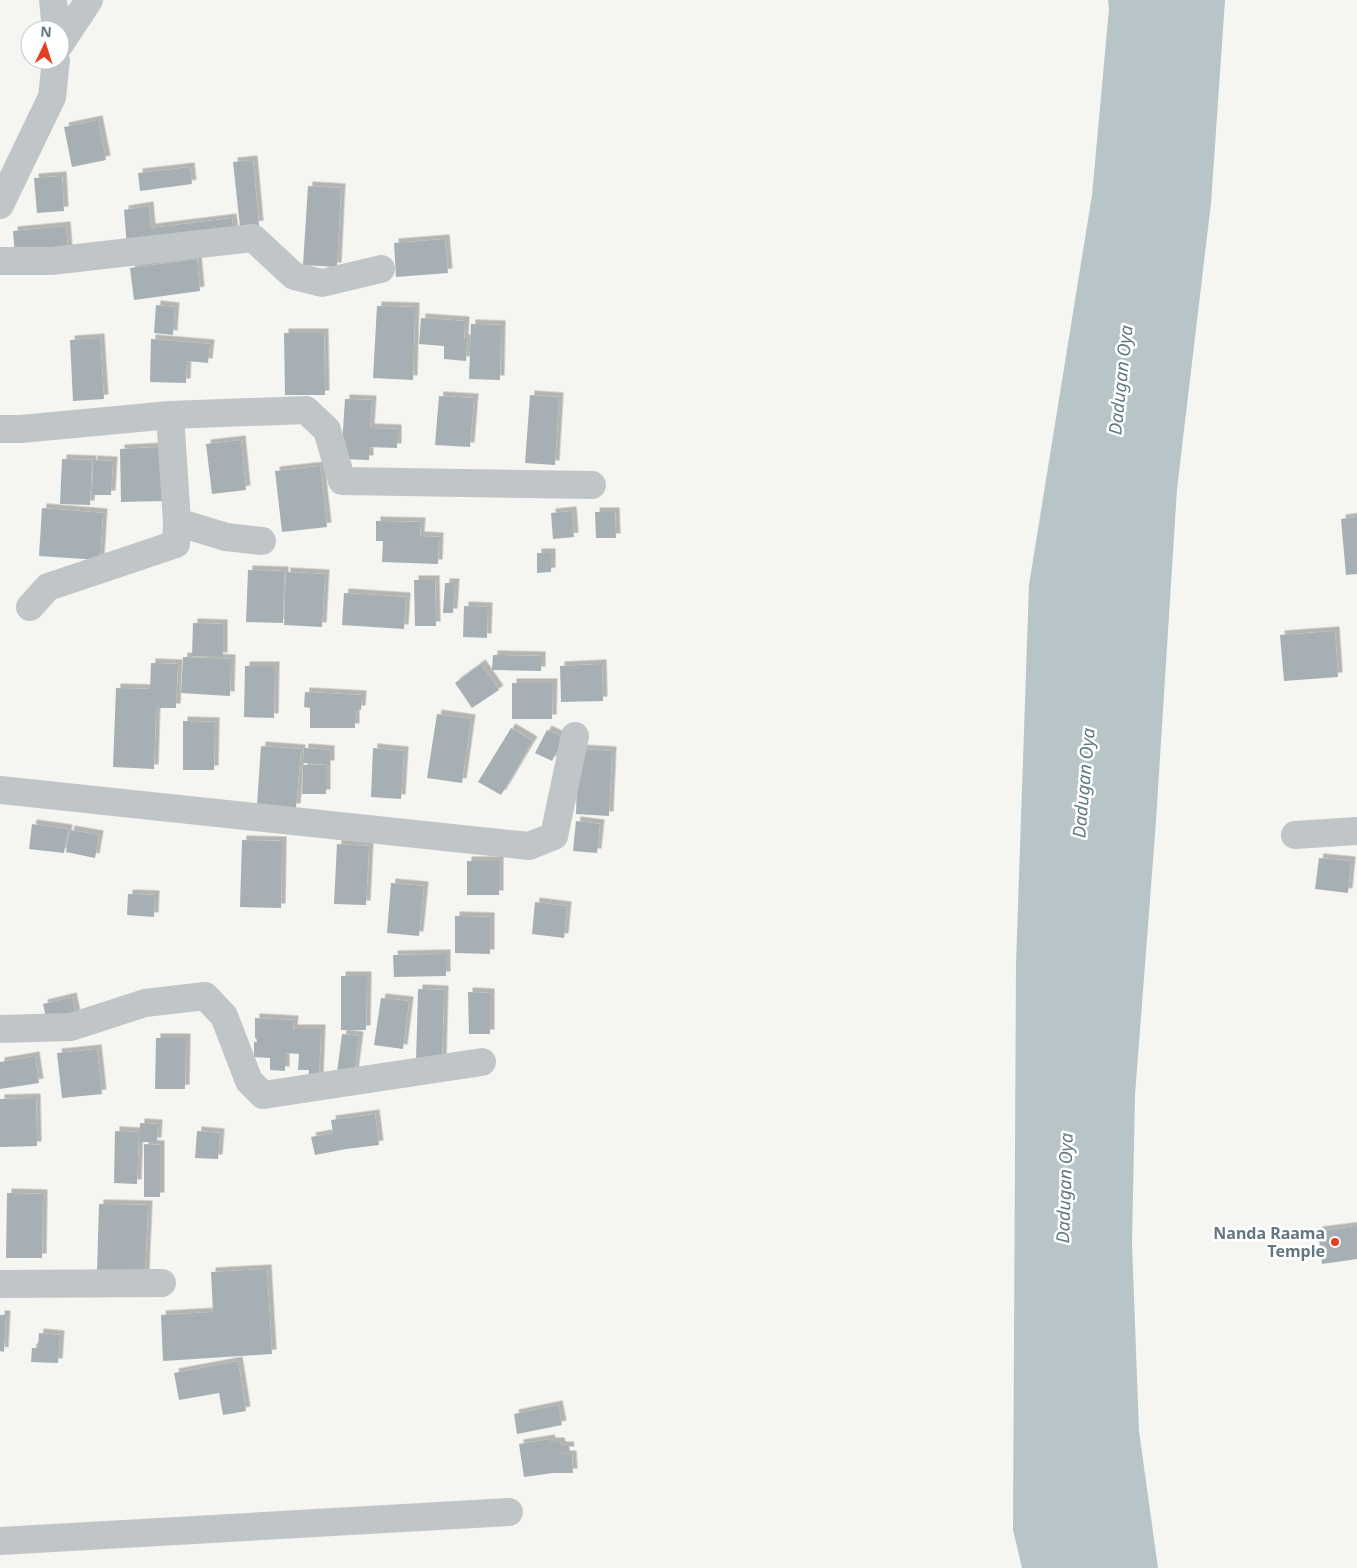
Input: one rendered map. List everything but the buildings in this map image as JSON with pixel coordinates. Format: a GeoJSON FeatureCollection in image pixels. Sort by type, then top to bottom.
{"type":"FeatureCollection","features":[{"type":"Feature","properties":{"kind":"street"},"geometry":{"type":"LineString","coordinates":[[53,0],[55,20]]}},
{"type":"Feature","properties":{"kind":"street"},"geometry":{"type":"LineString","coordinates":[[70,29],[89,0]]}},
{"type":"Feature","properties":{"kind":"street"},"geometry":{"type":"LineString","coordinates":[[0,206],[52,97],[55,70]]}},
{"type":"Feature","properties":{"kind":"street"},"geometry":{"type":"LineString","coordinates":[[0,261],[51,261],[253,238],[294,276],[322,283],[381,270]]}},
{"type":"Feature","properties":{"kind":"street"},"geometry":{"type":"LineString","coordinates":[[0,429],[21,429],[170,415],[306,410],[327,430],[342,481],[592,485]]}},
{"type":"Feature","properties":{"kind":"street"},"geometry":{"type":"LineString","coordinates":[[30,607],[48,587],[176,544],[177,522],[170,415]]}},
{"type":"Feature","properties":{"kind":"street"},"geometry":{"type":"LineString","coordinates":[[177,522],[226,537],[262,541]]}},
{"type":"Feature","properties":{"kind":"street"},"geometry":{"type":"LineString","coordinates":[[0,790],[529,846],[554,836],[575,736]]}},
{"type":"Feature","properties":{"kind":"street"},"geometry":{"type":"LineString","coordinates":[[1296,835],[1357,831]]}},
{"type":"Feature","properties":{"kind":"street"},"geometry":{"type":"LineString","coordinates":[[0,1029],[71,1027],[144,1003],[205,996],[224,1016],[249,1081],[263,1095],[482,1062]]}},
{"type":"Feature","properties":{"kind":"street"},"geometry":{"type":"LineString","coordinates":[[0,1284],[162,1282]]}},
{"type":"Feature","properties":{"kind":"street"},"geometry":{"type":"LineString","coordinates":[[0,1541],[509,1512]]}},
{"type":"Feature","properties":{"kind":"water","name":"Dadugan Oya"},"geometry":{"type":"Polygon","coordinates":[[[1108,0],[1225,0],[1211,203],[1177,489],[1156,821],[1135,1095],[1132,1243],[1139,1431],[1158,1568],[1022,1568],[1013,1530],[1016,964],[1029,585],[1092,195],[1109,9],[1108,0]]]}},
{"type":"Feature","properties":{"kind":"place","name":"Nanda Raama Temple"},"geometry":{"type":"Point","coordinates":[1335,1242]}}]}
